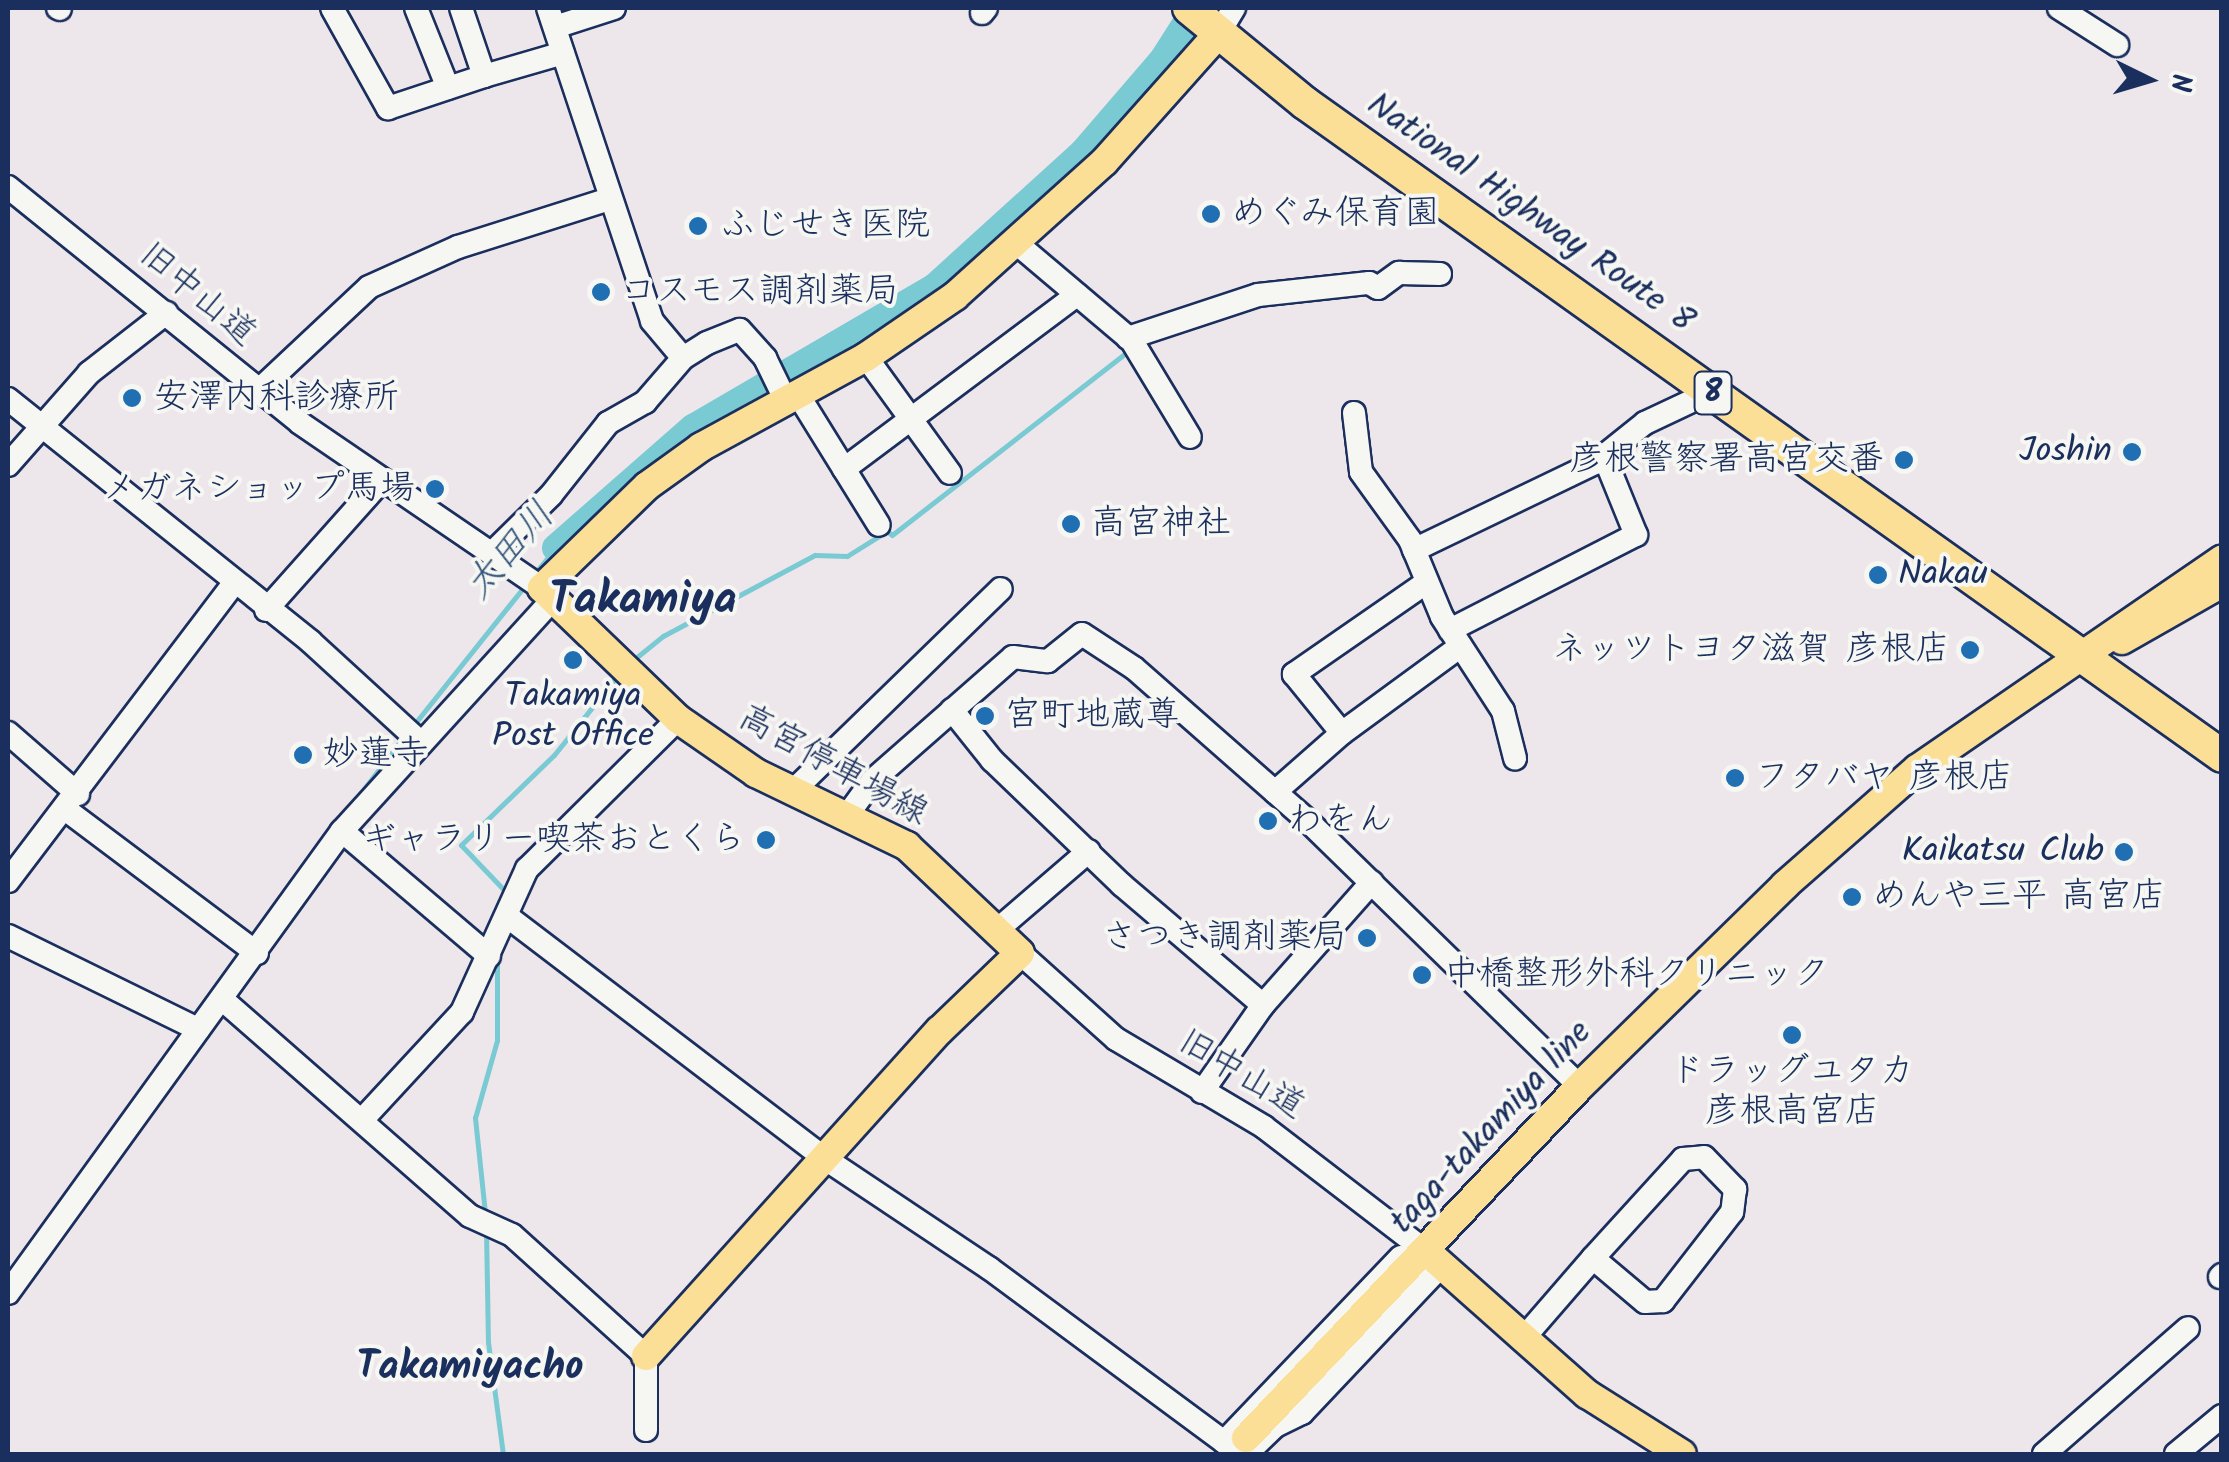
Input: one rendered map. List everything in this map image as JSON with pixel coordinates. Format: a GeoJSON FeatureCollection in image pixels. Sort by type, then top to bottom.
{"type":"FeatureCollection","features":[{"type":"Feature","properties":{"kind":"highway","name":"National Highway Route 8"},"geometry":{"type":"LineString","coordinates":[[1213,18],[1305,103],[2222,756]]}},
{"type":"Feature","properties":{"kind":"main road"},"geometry":{"type":"LineString","coordinates":[[538,585],[647,486],[789,395],[866,358],[955,296],[1104,162],[1213,18]]}},
{"type":"Feature","properties":{"kind":"main road"},"geometry":{"type":"LineString","coordinates":[[2084,657],[2138,612],[2222,559]]}},
{"type":"Feature","properties":{"kind":"main road"},"geometry":{"type":"LineString","coordinates":[[2084,657],[2222,584]]}},
{"type":"Feature","properties":{"kind":"main road","name":"高宮停車場線"},"geometry":{"type":"LineString","coordinates":[[538,585],[678,719],[792,792],[908,846],[1020,954]]}},
{"type":"Feature","properties":{"kind":"main road","name":"taga-takamiya line"},"geometry":{"type":"LineString","coordinates":[[1235,1440],[1429,1254],[1580,1086],[1785,885],[1917,770],[2084,657]]}},
{"type":"Feature","properties":{"kind":"main road"},"geometry":{"type":"LineString","coordinates":[[646,1356],[939,1032],[1020,954]]}},
{"type":"Feature","properties":{"kind":"main road"},"geometry":{"type":"LineString","coordinates":[[1429,1254],[1587,1394],[1682,1454]]}},
{"type":"Feature","properties":{"kind":"street"},"geometry":{"type":"LineString","coordinates":[[332,8],[388,108],[563,53]]}},
{"type":"Feature","properties":{"kind":"street"},"geometry":{"type":"LineString","coordinates":[[416,8],[448,88]]}},
{"type":"Feature","properties":{"kind":"street"},"geometry":{"type":"LineString","coordinates":[[461,8],[484,76]]}},
{"type":"Feature","properties":{"kind":"street"},"geometry":{"type":"LineString","coordinates":[[614,8],[551,17],[652,322],[684,358]]}},
{"type":"Feature","properties":{"kind":"street"},"geometry":{"type":"LineString","coordinates":[[2059,8],[2117,45]]}},
{"type":"Feature","properties":{"kind":"street","name":"旧中山道"},"geometry":{"type":"LineString","coordinates":[[8,188],[258,391],[381,482],[538,585]]}},
{"type":"Feature","properties":{"kind":"street"},"geometry":{"type":"LineString","coordinates":[[258,391],[369,287],[458,248],[609,200]]}},
{"type":"Feature","properties":{"kind":"street"},"geometry":{"type":"LineString","coordinates":[[1015,242],[1071,299],[1128,338],[1190,438]]}},
{"type":"Feature","properties":{"kind":"street"},"geometry":{"type":"LineString","coordinates":[[1128,338],[1258,294],[1369,283],[1378,288],[1398,273],[1440,274]]}},
{"type":"Feature","properties":{"kind":"street"},"geometry":{"type":"LineString","coordinates":[[844,469],[1071,299]]}},
{"type":"Feature","properties":{"kind":"street"},"geometry":{"type":"LineString","coordinates":[[8,465],[39,425],[89,373],[166,313]]}},
{"type":"Feature","properties":{"kind":"street"},"geometry":{"type":"LineString","coordinates":[[492,553],[551,495],[608,423],[645,402],[684,358],[740,330],[765,358],[879,525]]}},
{"type":"Feature","properties":{"kind":"street"},"geometry":{"type":"LineString","coordinates":[[866,358],[950,473]]}},
{"type":"Feature","properties":{"kind":"street"},"geometry":{"type":"LineString","coordinates":[[1414,550],[1604,456],[1645,423],[1711,392]]}},
{"type":"Feature","properties":{"kind":"street"},"geometry":{"type":"LineString","coordinates":[[8,399],[418,740]]}},
{"type":"Feature","properties":{"kind":"street"},"geometry":{"type":"LineString","coordinates":[[1354,413],[1361,472],[1414,550],[1455,638],[1503,711],[1516,758]]}},
{"type":"Feature","properties":{"kind":"street"},"geometry":{"type":"LineString","coordinates":[[1275,792],[1455,638],[1636,536],[1604,456]]}},
{"type":"Feature","properties":{"kind":"street"},"geometry":{"type":"LineString","coordinates":[[266,610],[381,482]]}},
{"type":"Feature","properties":{"kind":"street"},"geometry":{"type":"LineString","coordinates":[[1342,733],[1294,674],[1428,582]]}},
{"type":"Feature","properties":{"kind":"street"},"geometry":{"type":"LineString","coordinates":[[8,881],[72,802],[233,584]]}},
{"type":"Feature","properties":{"kind":"street"},"geometry":{"type":"LineString","coordinates":[[8,1293],[342,831],[538,585]]}},
{"type":"Feature","properties":{"kind":"street"},"geometry":{"type":"LineString","coordinates":[[792,792],[1001,589]]}},
{"type":"Feature","properties":{"kind":"street"},"geometry":{"type":"LineString","coordinates":[[846,816],[873,780],[1013,658],[1048,662],[1082,634],[1134,668],[1275,792],[1580,1086]]}},
{"type":"Feature","properties":{"kind":"street"},"geometry":{"type":"LineString","coordinates":[[952,710],[992,760],[1264,1005]]}},
{"type":"Feature","properties":{"kind":"street"},"geometry":{"type":"LineString","coordinates":[[362,1120],[462,1012],[527,869],[678,719]]}},
{"type":"Feature","properties":{"kind":"street"},"geometry":{"type":"LineString","coordinates":[[8,733],[72,802],[257,953]]}},
{"type":"Feature","properties":{"kind":"street"},"geometry":{"type":"LineString","coordinates":[[342,831],[489,956]]}},
{"type":"Feature","properties":{"kind":"street"},"geometry":{"type":"LineString","coordinates":[[997,930],[1090,851]]}},
{"type":"Feature","properties":{"kind":"street"},"geometry":{"type":"LineString","coordinates":[[1202,1092],[1264,1005],[1372,882]]}},
{"type":"Feature","properties":{"kind":"street"},"geometry":{"type":"LineString","coordinates":[[508,917],[827,1160],[1235,1440]]}},
{"type":"Feature","properties":{"kind":"street"},"geometry":{"type":"LineString","coordinates":[[8,936],[198,1029]]}},
{"type":"Feature","properties":{"kind":"street","name":"旧中山道"},"geometry":{"type":"LineString","coordinates":[[1020,954],[1116,1039],[1308,1158],[1429,1254]]}},
{"type":"Feature","properties":{"kind":"street"},"geometry":{"type":"LineString","coordinates":[[223,1000],[470,1216],[512,1235],[646,1356],[646,1430]]}},
{"type":"Feature","properties":{"kind":"street"},"geometry":{"type":"LineString","coordinates":[[1522,1340],[1593,1258],[1683,1158],[1704,1157],[1735,1188],[1732,1212],[1663,1301],[1645,1302],[1593,1258]]}},
{"type":"Feature","properties":{"kind":"street"},"geometry":{"type":"LineString","coordinates":[[2044,1454],[2188,1328]]}},
{"type":"Feature","properties":{"kind":"street"},"geometry":{"type":"LineString","coordinates":[[2176,1454],[2222,1416]]}},
{"type":"Feature","properties":{"kind":"waterway","name":"太田川"},"geometry":{"type":"LineString","coordinates":[[556,548],[693,428],[935,287],[1083,153],[1163,60],[1196,8]]}},
{"type":"Feature","properties":{"kind":"waterway"},"geometry":{"type":"LineString","coordinates":[[632,661],[663,636],[815,555],[847,556],[887,531],[892,535],[1128,351]]}},
{"type":"Feature","properties":{"kind":"waterway","name":"太田川"},"geometry":{"type":"LineString","coordinates":[[534,574],[556,548]]}},
{"type":"Feature","properties":{"kind":"waterway","name":"太田川"},"geometry":{"type":"LineString","coordinates":[[412,727],[527,583]]}},
{"type":"Feature","properties":{"kind":"waterway"},"geometry":{"type":"LineString","coordinates":[[506,892],[461,845],[554,755],[617,676]]}},
{"type":"Feature","properties":{"kind":"waterway","name":"太田川"},"geometry":{"type":"LineString","coordinates":[[357,798],[405,735]]}},
{"type":"Feature","properties":{"kind":"waterway","name":"太田川"},"geometry":{"type":"LineString","coordinates":[[192,1018],[242,950]]}},
{"type":"Feature","properties":{"kind":"waterway"},"geometry":{"type":"LineString","coordinates":[[485,1213],[475,1118],[497,1040],[497,959]]}},
{"type":"Feature","properties":{"kind":"waterway","name":"太田川"},"geometry":{"type":"LineString","coordinates":[[32,1241],[154,1072]]}},
{"type":"Feature","properties":{"kind":"waterway"},"geometry":{"type":"LineString","coordinates":[[486,1229],[488,1342],[503,1454]]}},
{"type":"Feature","properties":{"kind":"place","name":"めぐみ保育園"},"geometry":{"type":"Point","coordinates":[1211,214]}},
{"type":"Feature","properties":{"kind":"place","name":"ふじせき医院"},"geometry":{"type":"Point","coordinates":[698,226]}},
{"type":"Feature","properties":{"kind":"place","name":"コスモス調剤薬局"},"geometry":{"type":"Point","coordinates":[601,292]}},
{"type":"Feature","properties":{"kind":"place","name":"安澤内科診療所"},"geometry":{"type":"Point","coordinates":[132,398]}},
{"type":"Feature","properties":{"kind":"place","name":"Joshin"},"geometry":{"type":"Point","coordinates":[2132,452]}},
{"type":"Feature","properties":{"kind":"place","name":"彦根警察署高宮交番"},"geometry":{"type":"Point","coordinates":[1904,460]}},
{"type":"Feature","properties":{"kind":"place","name":"メガネショップ馬場"},"geometry":{"type":"Point","coordinates":[435,489]}},
{"type":"Feature","properties":{"kind":"place","name":"高宮神社"},"geometry":{"type":"Point","coordinates":[1071,524]}},
{"type":"Feature","properties":{"kind":"place","name":"Nakau"},"geometry":{"type":"Point","coordinates":[1878,575]}},
{"type":"Feature","properties":{"kind":"place","name":"ネッツトヨタ滋賀 彦根店"},"geometry":{"type":"Point","coordinates":[1970,650]}},
{"type":"Feature","properties":{"kind":"place","name":"Takamiya Post Office"},"geometry":{"type":"Point","coordinates":[573,660]}},
{"type":"Feature","properties":{"kind":"place","name":"宮町地蔵尊"},"geometry":{"type":"Point","coordinates":[985,716]}},
{"type":"Feature","properties":{"kind":"place","name":"妙蓮寺"},"geometry":{"type":"Point","coordinates":[303,755]}},
{"type":"Feature","properties":{"kind":"place","name":"フタバヤ 彦根店"},"geometry":{"type":"Point","coordinates":[1735,778]}},
{"type":"Feature","properties":{"kind":"place","name":"わをん"},"geometry":{"type":"Point","coordinates":[1268,821]}},
{"type":"Feature","properties":{"kind":"place","name":"ギャラリー喫茶おとくら"},"geometry":{"type":"Point","coordinates":[766,840]}},
{"type":"Feature","properties":{"kind":"place","name":"Kaikatsu Club"},"geometry":{"type":"Point","coordinates":[2124,852]}},
{"type":"Feature","properties":{"kind":"place","name":"めんや三平 高宮店"},"geometry":{"type":"Point","coordinates":[1852,897]}},
{"type":"Feature","properties":{"kind":"place","name":"さつき調剤薬局"},"geometry":{"type":"Point","coordinates":[1367,938]}},
{"type":"Feature","properties":{"kind":"place","name":"中橋整形外科クリニック"},"geometry":{"type":"Point","coordinates":[1422,975]}},
{"type":"Feature","properties":{"kind":"place","name":"ドラッグユタカ 彦根高宮店"},"geometry":{"type":"Point","coordinates":[1792,1035]}},
{"type":"Feature","properties":{"kind":"district","name":"Takamiya"},"geometry":{"type":"Point","coordinates":[643,602]}},
{"type":"Feature","properties":{"kind":"district","name":"Takamiyacho"},"geometry":{"type":"Point","coordinates":[470,1367]}}]}
